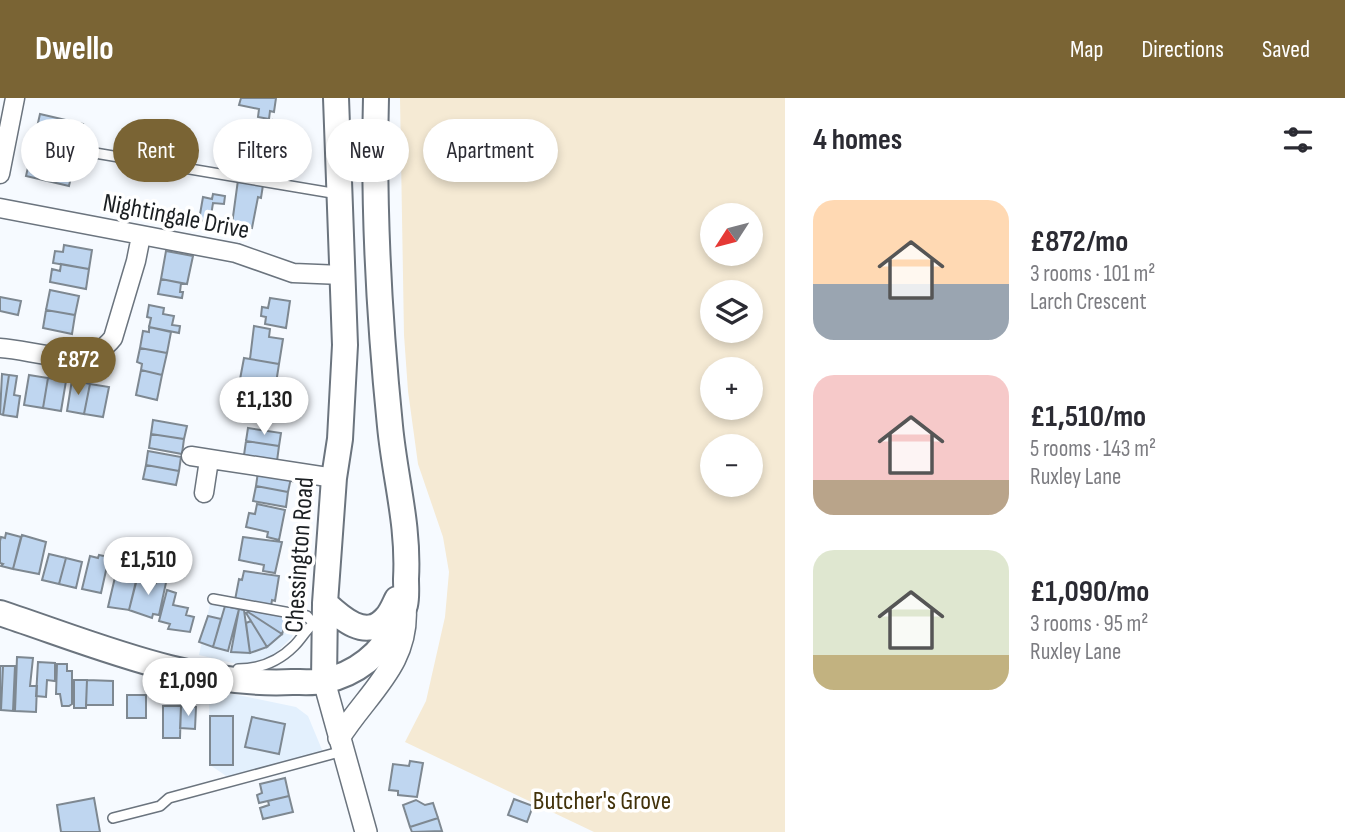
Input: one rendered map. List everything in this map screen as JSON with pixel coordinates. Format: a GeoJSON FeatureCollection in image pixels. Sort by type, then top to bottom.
{"type":"FeatureCollection","features":[{"type":"Feature","properties":{"kind":"main road","name":"Chessington Road"},"geometry":{"type":"LineString","coordinates":[[324,681],[321,615],[340,439],[345,345],[336,98]]}},
{"type":"Feature","properties":{"kind":"main road"},"geometry":{"type":"LineString","coordinates":[[0,613],[194,675],[247,682],[324,681],[356,669],[373,658],[389,638],[405,606],[406,571],[403,506],[391,438],[378,281],[374,174],[376,98]]}},
{"type":"Feature","properties":{"kind":"main road"},"geometry":{"type":"LineString","coordinates":[[321,615],[363,629],[374,626],[386,619],[398,598],[406,571]]}},
{"type":"Feature","properties":{"kind":"street"},"geometry":{"type":"LineString","coordinates":[[0,174],[15,98]]}},
{"type":"Feature","properties":{"kind":"street","name":"Nightingale Drive"},"geometry":{"type":"LineString","coordinates":[[0,208],[236,253],[293,273],[341,275]]}},
{"type":"Feature","properties":{"kind":"street"},"geometry":{"type":"LineString","coordinates":[[0,348],[75,358],[97,353],[107,346],[113,338],[141,236]]}},
{"type":"Feature","properties":{"kind":"street"},"geometry":{"type":"LineString","coordinates":[[191,456],[334,478]]}},
{"type":"Feature","properties":{"kind":"street"},"geometry":{"type":"LineString","coordinates":[[204,493],[209,460]]}},
{"type":"Feature","properties":{"kind":"street"},"geometry":{"type":"LineString","coordinates":[[341,744],[355,713],[384,680],[390,669],[405,635],[405,606]]}},
{"type":"Feature","properties":{"kind":"street","name":"Chessington Road"},"geometry":{"type":"LineString","coordinates":[[324,681],[366,832]]}},
{"type":"Feature","properties":{"kind":"lane"},"geometry":{"type":"LineString","coordinates":[[99,154],[339,194]]}},
{"type":"Feature","properties":{"kind":"lane"},"geometry":{"type":"LineString","coordinates":[[213,599],[307,616],[321,615]]}},
{"type":"Feature","properties":{"kind":"lane"},"geometry":{"type":"LineString","coordinates":[[194,675],[211,666],[249,669],[264,666],[295,645],[309,625],[321,615]]}},
{"type":"Feature","properties":{"kind":"lane"},"geometry":{"type":"LineString","coordinates":[[113,818],[160,806],[169,798],[341,744]]}},
{"type":"Feature","properties":{"kind":"shaded area"},"geometry":{"type":"Polygon","coordinates":[[[210,604],[298,618],[292,637],[269,660],[254,666],[237,664],[199,655],[210,604]]]}},
{"type":"Feature","properties":{"kind":"shaded area"},"geometry":{"type":"Polygon","coordinates":[[[209,689],[296,707],[308,716],[325,757],[235,782],[210,765],[209,689]]]}},
{"type":"Feature","properties":{"kind":"green space","name":"Butcher's Grove"},"geometry":{"type":"Polygon","coordinates":[[[400,98],[785,98],[785,832],[594,832],[405,742],[426,701],[445,617],[449,572],[443,537],[418,464],[404,335],[401,182],[409,182],[409,119],[400,119],[400,98]]]}},
{"type":"Feature","properties":{"kind":"building"},"geometry":{"type":"Polygon","coordinates":[[[241,98],[276,98],[274,112],[270,111],[269,119],[258,117],[259,109],[239,105],[241,98]]]}},
{"type":"Feature","properties":{"kind":"building"},"geometry":{"type":"Polygon","coordinates":[[[40,114],[62,119],[39,119],[40,114]]]}},
{"type":"Feature","properties":{"kind":"building"},"geometry":{"type":"Polygon","coordinates":[[[52,182],[70,182],[69,186],[52,182]]]}},
{"type":"Feature","properties":{"kind":"building"},"geometry":{"type":"Polygon","coordinates":[[[238,182],[263,185],[252,228],[232,224],[238,182]]]}},
{"type":"Feature","properties":{"kind":"building"},"geometry":{"type":"Polygon","coordinates":[[[213,194],[225,196],[224,204],[213,203],[210,222],[199,220],[203,197],[212,199],[213,194]]]}},
{"type":"Feature","properties":{"kind":"building"},"geometry":{"type":"Polygon","coordinates":[[[64,245],[92,250],[89,269],[53,263],[55,251],[63,252],[64,245]]]}},
{"type":"Feature","properties":{"kind":"building"},"geometry":{"type":"Polygon","coordinates":[[[166,251],[193,256],[187,284],[161,279],[166,251]]]}},
{"type":"Feature","properties":{"kind":"building"},"geometry":{"type":"Polygon","coordinates":[[[61,264],[89,269],[86,289],[50,282],[52,269],[60,271],[61,264]]]}},
{"type":"Feature","properties":{"kind":"building"},"geometry":{"type":"Polygon","coordinates":[[[161,279],[181,283],[182,298],[158,294],[161,279]]]}},
{"type":"Feature","properties":{"kind":"building"},"geometry":{"type":"Polygon","coordinates":[[[50,290],[79,296],[75,315],[46,310],[50,290]]]}},
{"type":"Feature","properties":{"kind":"building"},"geometry":{"type":"Polygon","coordinates":[[[0,297],[21,301],[18,315],[0,311],[0,297]]]}},
{"type":"Feature","properties":{"kind":"building"},"geometry":{"type":"Polygon","coordinates":[[[270,298],[290,301],[286,328],[265,324],[266,317],[261,316],[262,307],[268,308],[270,298]]]}},
{"type":"Feature","properties":{"kind":"building"},"geometry":{"type":"Polygon","coordinates":[[[149,305],[164,308],[163,314],[174,316],[172,325],[180,326],[179,333],[149,327],[149,305]]]}},
{"type":"Feature","properties":{"kind":"building"},"geometry":{"type":"Polygon","coordinates":[[[46,310],[75,315],[72,334],[43,328],[46,310]]]}},
{"type":"Feature","properties":{"kind":"building"},"geometry":{"type":"Polygon","coordinates":[[[254,326],[270,329],[269,337],[283,339],[279,364],[250,359],[254,326]]]}},
{"type":"Feature","properties":{"kind":"building"},"geometry":{"type":"Polygon","coordinates":[[[149,327],[171,332],[167,353],[140,348],[143,331],[149,332],[149,327]]]}},
{"type":"Feature","properties":{"kind":"building"},"geometry":{"type":"Polygon","coordinates":[[[140,348],[167,353],[162,375],[141,370],[142,364],[137,362],[140,348]]]}},
{"type":"Feature","properties":{"kind":"building"},"geometry":{"type":"Polygon","coordinates":[[[244,358],[279,364],[274,396],[238,390],[244,358]]]}},
{"type":"Feature","properties":{"kind":"building"},"geometry":{"type":"Polygon","coordinates":[[[141,370],[162,375],[157,400],[136,395],[141,370]]]}},
{"type":"Feature","properties":{"kind":"building"},"geometry":{"type":"Polygon","coordinates":[[[2,374],[9,375],[3,415],[0,414],[2,374]]]}},
{"type":"Feature","properties":{"kind":"building"},"geometry":{"type":"Polygon","coordinates":[[[9,375],[17,376],[14,395],[20,396],[17,417],[3,415],[9,375]]]}},
{"type":"Feature","properties":{"kind":"building"},"geometry":{"type":"Polygon","coordinates":[[[29,375],[48,378],[43,408],[24,405],[29,375]]]}},
{"type":"Feature","properties":{"kind":"building"},"geometry":{"type":"Polygon","coordinates":[[[48,378],[66,381],[61,411],[43,408],[48,378]]]}},
{"type":"Feature","properties":{"kind":"building"},"geometry":{"type":"Polygon","coordinates":[[[72,380],[90,384],[84,414],[67,411],[72,380]]]}},
{"type":"Feature","properties":{"kind":"building"},"geometry":{"type":"Polygon","coordinates":[[[90,384],[109,387],[103,417],[84,414],[90,384]]]}},
{"type":"Feature","properties":{"kind":"building"},"geometry":{"type":"Polygon","coordinates":[[[248,399],[272,403],[269,423],[245,418],[248,399]]]}},
{"type":"Feature","properties":{"kind":"building"},"geometry":{"type":"Polygon","coordinates":[[[153,420],[187,426],[184,439],[151,434],[153,420]]]}},
{"type":"Feature","properties":{"kind":"building"},"geometry":{"type":"Polygon","coordinates":[[[248,428],[281,433],[279,446],[246,441],[248,428]]]}},
{"type":"Feature","properties":{"kind":"building"},"geometry":{"type":"Polygon","coordinates":[[[151,434],[184,439],[182,454],[149,448],[151,434]]]}},
{"type":"Feature","properties":{"kind":"building"},"geometry":{"type":"Polygon","coordinates":[[[246,441],[279,446],[277,461],[244,455],[246,441]]]}},
{"type":"Feature","properties":{"kind":"building"},"geometry":{"type":"Polygon","coordinates":[[[148,451],[181,457],[179,471],[146,465],[148,451]]]}},
{"type":"Feature","properties":{"kind":"building"},"geometry":{"type":"Polygon","coordinates":[[[146,465],[179,471],[176,485],[143,479],[146,465]]]}},
{"type":"Feature","properties":{"kind":"building"},"geometry":{"type":"Polygon","coordinates":[[[258,472],[291,478],[288,492],[256,486],[258,472]]]}},
{"type":"Feature","properties":{"kind":"building"},"geometry":{"type":"Polygon","coordinates":[[[256,486],[288,492],[286,507],[253,501],[256,486]]]}},
{"type":"Feature","properties":{"kind":"building"},"geometry":{"type":"Polygon","coordinates":[[[257,504],[285,510],[279,540],[267,537],[268,532],[246,527],[249,513],[255,514],[257,504]]]}},
{"type":"Feature","properties":{"kind":"building"},"geometry":{"type":"Polygon","coordinates":[[[6,533],[21,537],[13,569],[1,566],[3,564],[0,563],[0,541],[1,537],[5,538],[6,533]]]}},
{"type":"Feature","properties":{"kind":"building"},"geometry":{"type":"Polygon","coordinates":[[[22,535],[46,542],[39,574],[13,569],[22,535]]]}},
{"type":"Feature","properties":{"kind":"building"},"geometry":{"type":"Polygon","coordinates":[[[243,537],[282,542],[275,573],[263,571],[264,565],[239,560],[243,537]]]}},
{"type":"Feature","properties":{"kind":"building"},"geometry":{"type":"Polygon","coordinates":[[[49,554],[66,558],[59,584],[42,580],[49,554]]]}},
{"type":"Feature","properties":{"kind":"building"},"geometry":{"type":"Polygon","coordinates":[[[99,555],[109,557],[101,593],[82,589],[90,556],[98,558],[99,555]]]}},
{"type":"Feature","properties":{"kind":"building"},"geometry":{"type":"Polygon","coordinates":[[[66,558],[82,562],[76,588],[59,584],[66,558]]]}},
{"type":"Feature","properties":{"kind":"building"},"geometry":{"type":"Polygon","coordinates":[[[129,570],[138,573],[129,610],[108,607],[116,573],[127,576],[129,570]]]}},
{"type":"Feature","properties":{"kind":"building"},"geometry":{"type":"Polygon","coordinates":[[[244,571],[279,576],[275,601],[272,600],[271,606],[235,600],[239,579],[242,580],[244,571]]]}},
{"type":"Feature","properties":{"kind":"building"},"geometry":{"type":"Polygon","coordinates":[[[158,576],[167,578],[159,615],[153,614],[152,618],[129,610],[137,579],[156,583],[158,576]]]}},
{"type":"Feature","properties":{"kind":"building"},"geometry":{"type":"Polygon","coordinates":[[[167,590],[176,593],[173,605],[188,608],[186,615],[194,617],[190,632],[168,629],[170,624],[159,621],[167,590]]]}},
{"type":"Feature","properties":{"kind":"building"},"geometry":{"type":"Polygon","coordinates":[[[225,606],[239,609],[228,651],[213,647],[225,606]]]}},
{"type":"Feature","properties":{"kind":"building"},"geometry":{"type":"Polygon","coordinates":[[[239,609],[244,610],[250,653],[231,652],[239,609]]]}},
{"type":"Feature","properties":{"kind":"building"},"geometry":{"type":"Polygon","coordinates":[[[249,610],[288,617],[282,634],[248,612],[249,610]]]}},
{"type":"Feature","properties":{"kind":"building"},"geometry":{"type":"Polygon","coordinates":[[[246,613],[282,634],[267,647],[246,613]]]}},
{"type":"Feature","properties":{"kind":"building"},"geometry":{"type":"Polygon","coordinates":[[[208,616],[221,619],[213,647],[199,642],[208,616]]]}},
{"type":"Feature","properties":{"kind":"building"},"geometry":{"type":"Polygon","coordinates":[[[251,621],[267,647],[250,653],[246,623],[251,621]]]}},
{"type":"Feature","properties":{"kind":"building"},"geometry":{"type":"Polygon","coordinates":[[[17,657],[33,658],[30,686],[37,686],[36,712],[15,711],[17,657]]]}},
{"type":"Feature","properties":{"kind":"building"},"geometry":{"type":"Polygon","coordinates":[[[38,662],[55,663],[55,681],[47,680],[46,697],[36,696],[38,662]]]}},
{"type":"Feature","properties":{"kind":"building"},"geometry":{"type":"Polygon","coordinates":[[[57,664],[67,664],[67,671],[72,671],[72,704],[69,706],[62,706],[60,694],[56,694],[57,664]]]}},
{"type":"Feature","properties":{"kind":"building"},"geometry":{"type":"Polygon","coordinates":[[[0,666],[3,666],[1,710],[0,710],[0,666]]]}},
{"type":"Feature","properties":{"kind":"building"},"geometry":{"type":"Polygon","coordinates":[[[3,666],[15,666],[13,711],[1,710],[3,666]]]}},
{"type":"Feature","properties":{"kind":"building"},"geometry":{"type":"Polygon","coordinates":[[[74,680],[87,680],[86,708],[74,708],[74,680]]]}},
{"type":"Feature","properties":{"kind":"building"},"geometry":{"type":"Polygon","coordinates":[[[87,680],[113,681],[113,705],[86,705],[87,680]]]}},
{"type":"Feature","properties":{"kind":"building"},"geometry":{"type":"Polygon","coordinates":[[[127,695],[146,695],[146,718],[127,718],[127,695]]]}},
{"type":"Feature","properties":{"kind":"building"},"geometry":{"type":"Polygon","coordinates":[[[163,706],[181,706],[180,738],[163,738],[163,706]]]}},
{"type":"Feature","properties":{"kind":"building"},"geometry":{"type":"Polygon","coordinates":[[[181,706],[196,707],[195,729],[180,728],[181,706]]]}},
{"type":"Feature","properties":{"kind":"building"},"geometry":{"type":"Polygon","coordinates":[[[210,716],[233,716],[233,765],[210,765],[210,716]]]}},
{"type":"Feature","properties":{"kind":"building"},"geometry":{"type":"Polygon","coordinates":[[[252,717],[285,724],[279,754],[245,747],[252,717]]]}},
{"type":"Feature","properties":{"kind":"building"},"geometry":{"type":"Polygon","coordinates":[[[410,761],[423,763],[417,797],[398,795],[398,791],[389,790],[393,764],[409,766],[410,761]]]}},
{"type":"Feature","properties":{"kind":"building"},"geometry":{"type":"Polygon","coordinates":[[[285,778],[289,796],[259,803],[257,795],[262,793],[260,784],[285,778]]]}},
{"type":"Feature","properties":{"kind":"building"},"geometry":{"type":"Polygon","coordinates":[[[289,796],[293,812],[263,819],[260,808],[269,805],[268,801],[289,796]]]}},
{"type":"Feature","properties":{"kind":"building"},"geometry":{"type":"Polygon","coordinates":[[[94,798],[100,832],[61,832],[57,805],[94,798]]]}},
{"type":"Feature","properties":{"kind":"building"},"geometry":{"type":"Polygon","coordinates":[[[514,799],[533,806],[527,822],[508,815],[514,799]]]}},
{"type":"Feature","properties":{"kind":"building"},"geometry":{"type":"Polygon","coordinates":[[[416,800],[425,805],[433,803],[438,818],[410,827],[403,805],[416,800]]]}},
{"type":"Feature","properties":{"kind":"building"},"geometry":{"type":"Polygon","coordinates":[[[438,818],[442,831],[412,832],[410,827],[438,818]]]}}]}
